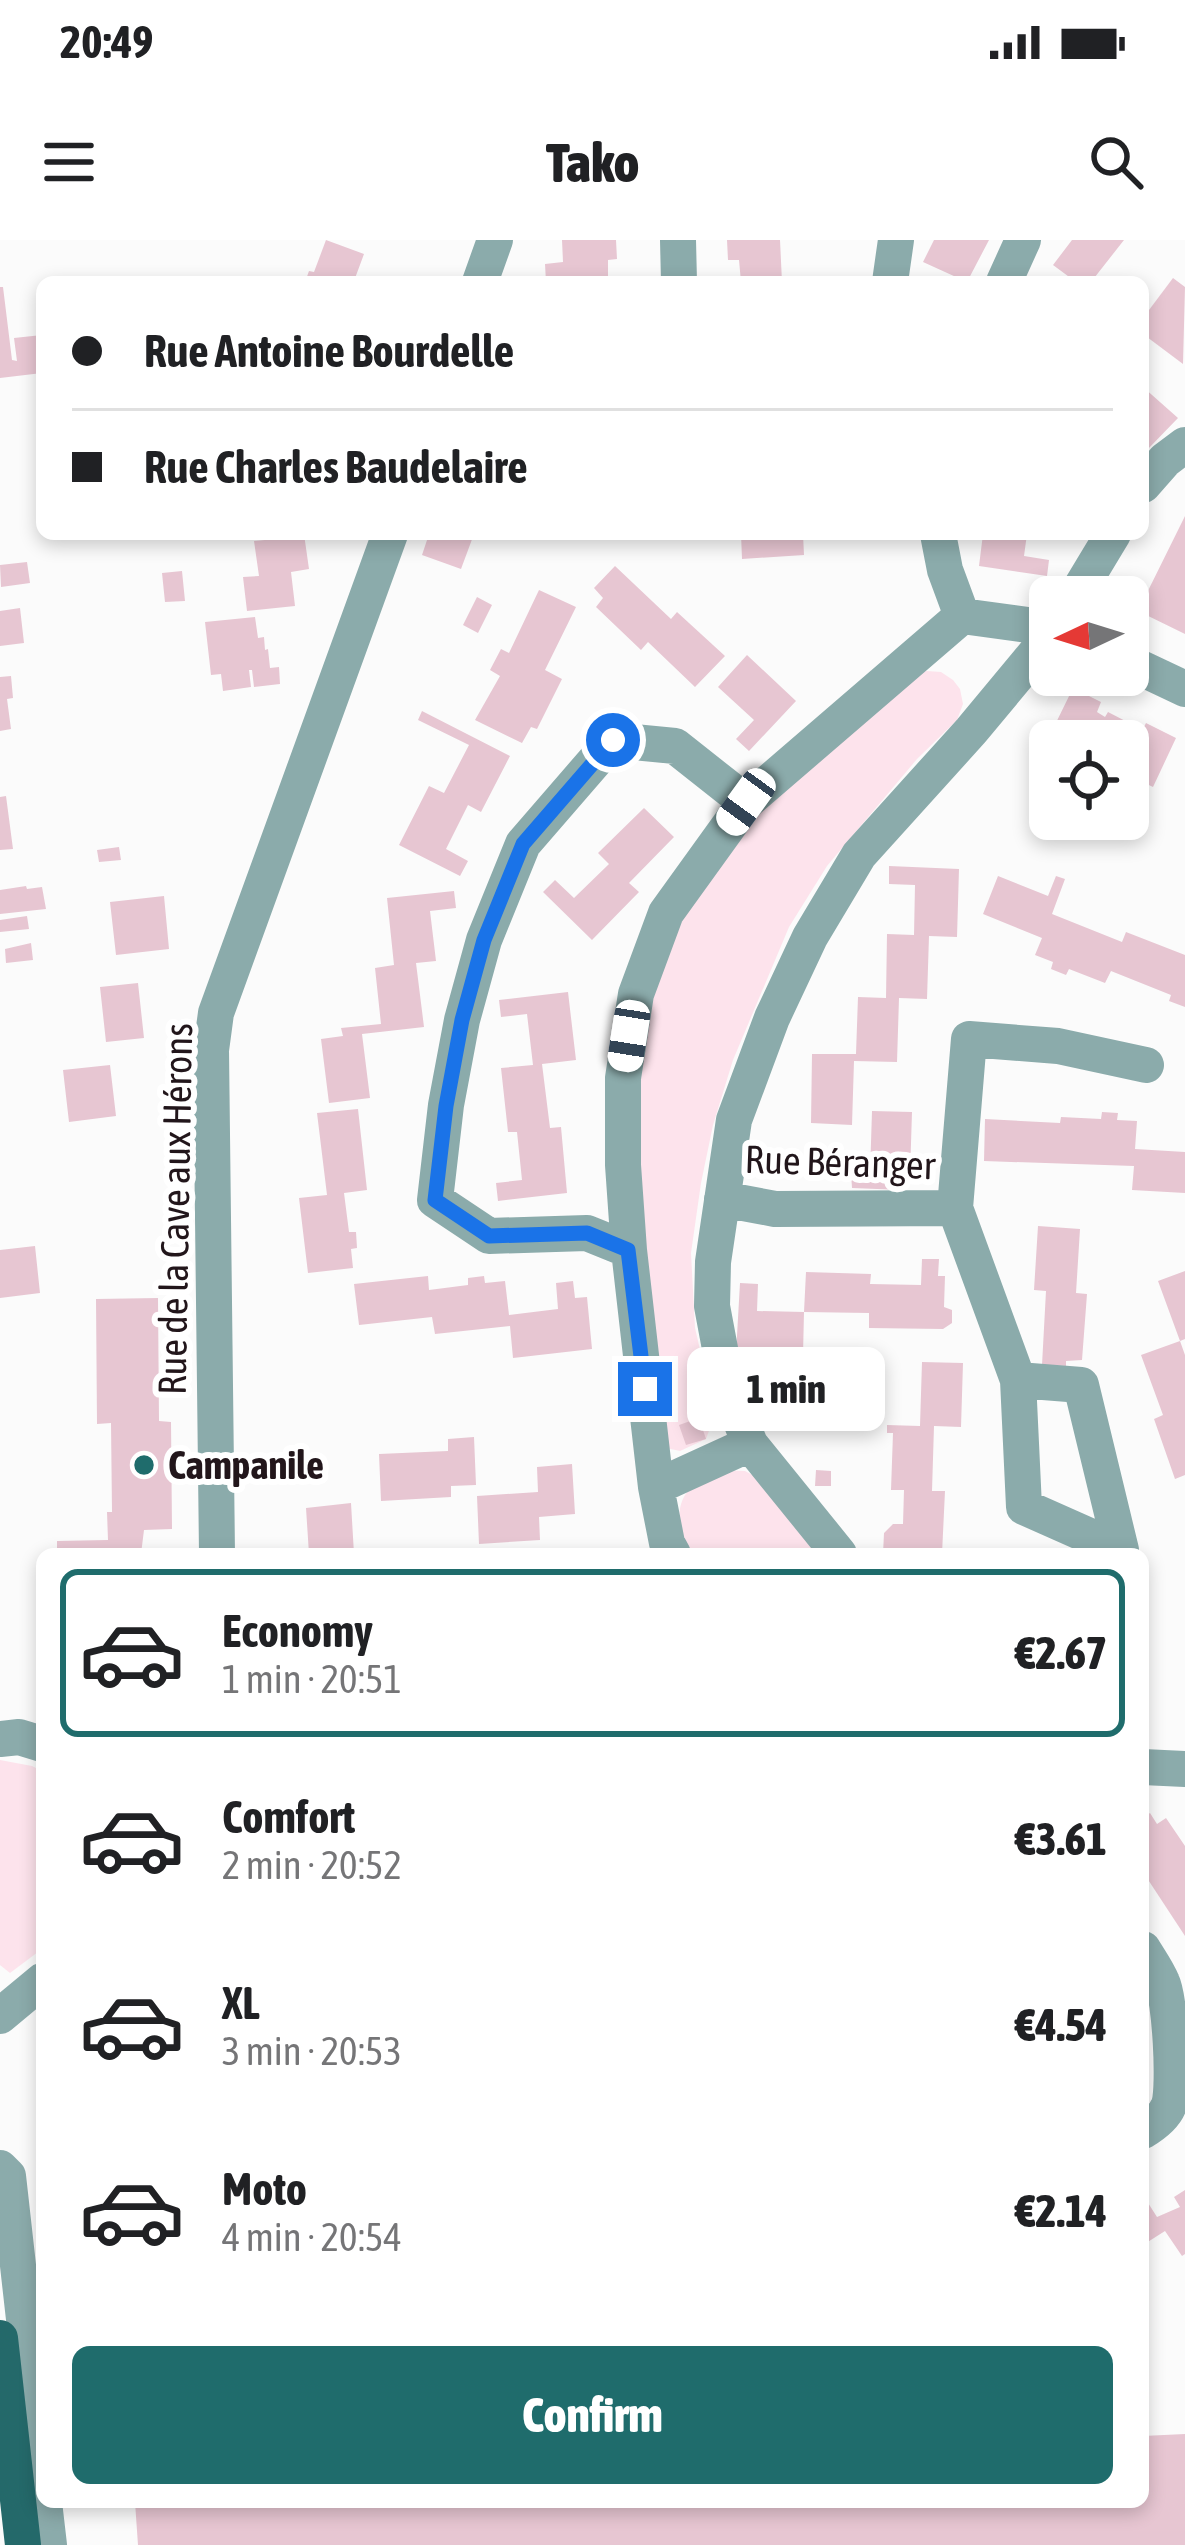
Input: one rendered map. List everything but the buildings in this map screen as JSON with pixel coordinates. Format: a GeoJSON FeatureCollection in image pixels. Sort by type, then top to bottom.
{"type":"FeatureCollection","features":[{"type":"Feature","properties":{"kind":"main road"},"geometry":{"type":"LineString","coordinates":[[0,2338],[23,2545]]}},
{"type":"Feature","properties":{"kind":"street"},"geometry":{"type":"LineString","coordinates":[[482,276],[495,240]]}},
{"type":"Feature","properties":{"kind":"street"},"geometry":{"type":"LineString","coordinates":[[678,240],[679,276]]}},
{"type":"Feature","properties":{"kind":"street"},"geometry":{"type":"LineString","coordinates":[[891,276],[896,240]]}},
{"type":"Feature","properties":{"kind":"street"},"geometry":{"type":"LineString","coordinates":[[1007,276],[1023,240]]}},
{"type":"Feature","properties":{"kind":"street"},"geometry":{"type":"LineString","coordinates":[[1149,478],[1185,445]]}},
{"type":"Feature","properties":{"kind":"street","name":"Rue de la Cave aux Hérons"},"geometry":{"type":"LineString","coordinates":[[217,1548],[211,1050],[217,1013],[388,540]]}},
{"type":"Feature","properties":{"kind":"street"},"geometry":{"type":"LineString","coordinates":[[939,540],[962,616]]}},
{"type":"Feature","properties":{"kind":"street"},"geometry":{"type":"LineString","coordinates":[[1088,576],[1110,540]]}},
{"type":"Feature","properties":{"kind":"street"},"geometry":{"type":"LineString","coordinates":[[962,616],[1029,628]]}},
{"type":"Feature","properties":{"kind":"street"},"geometry":{"type":"LineString","coordinates":[[661,1548],[622,1165],[622,1078],[636,994],[666,914],[746,802],[962,616]]}},
{"type":"Feature","properties":{"kind":"street"},"geometry":{"type":"LineString","coordinates":[[834,1548],[750,1444],[733,1399],[712,1306],[713,1262],[734,1120],[772,1018],[810,937],[860,855],[1029,658]]}},
{"type":"Feature","properties":{"kind":"street"},"geometry":{"type":"LineString","coordinates":[[1149,672],[1185,689]]}},
{"type":"Feature","properties":{"kind":"street"},"geometry":{"type":"LineString","coordinates":[[628,1250],[587,1233],[489,1236],[435,1200],[462,1020],[484,940],[523,844],[613,740],[675,746],[746,802]]}},
{"type":"Feature","properties":{"kind":"street"},"geometry":{"type":"LineString","coordinates":[[1116,1548],[1024,1507],[1018,1380],[955,1208],[969,1039],[1058,1046],[1146,1065]]}},
{"type":"Feature","properties":{"kind":"street","name":"Rue Béranger"},"geometry":{"type":"LineString","coordinates":[[722,1199],[775,1209],[955,1208]]}},
{"type":"Feature","properties":{"kind":"street"},"geometry":{"type":"LineString","coordinates":[[1018,1380],[1081,1385],[1121,1548]]}},
{"type":"Feature","properties":{"kind":"street"},"geometry":{"type":"LineString","coordinates":[[656,1487],[750,1444]]}},
{"type":"Feature","properties":{"kind":"street"},"geometry":{"type":"LineString","coordinates":[[1149,1767],[1185,1769]]}},
{"type":"Feature","properties":{"kind":"street"},"geometry":{"type":"LineString","coordinates":[[1149,1960],[1163,1984],[1168,2007],[1171,2090],[1168,2108],[1149,2128]]}},
{"type":"Feature","properties":{"kind":"street"},"geometry":{"type":"LineString","coordinates":[[0,2016],[36,1986]]}},
{"type":"Feature","properties":{"kind":"street"},"geometry":{"type":"LineString","coordinates":[[0,2168],[8,2176],[36,2426]]}},
{"type":"Feature","properties":{"kind":"street"},"geometry":{"type":"LineString","coordinates":[[45,2508],[49,2545]]}},
{"type":"Feature","properties":{"kind":"shaded area"},"geometry":{"type":"Polygon","coordinates":[[[941,672],[960,689],[963,704],[957,720],[917,759],[827,866],[789,927],[733,1060],[713,1125],[691,1253],[695,1328],[715,1414],[706,1439],[680,1451],[666,1448],[631,1143],[653,967],[733,837],[911,674],[941,672]]]}},
{"type":"Feature","properties":{"kind":"shaded area"},"geometry":{"type":"Polygon","coordinates":[[[716,1470],[745,1471],[768,1483],[821,1548],[686,1548],[681,1504],[702,1478],[716,1470]]]}},
{"type":"Feature","properties":{"kind":"shaded area"},"geometry":{"type":"Polygon","coordinates":[[[0,1760],[36,1768],[36,1954],[10,1973],[0,1965],[0,1760]]]}},
{"type":"Feature","properties":{"kind":"place","name":"Campanile"},"geometry":{"type":"Point","coordinates":[144,1465]}},
{"type":"Feature","properties":{"kind":"route"},"geometry":{"type":"LineString","coordinates":[[613,740],[523,844],[484,940],[462,1020],[435,1200],[489,1236],[587,1233],[628,1250],[645,1389]]}}]}
